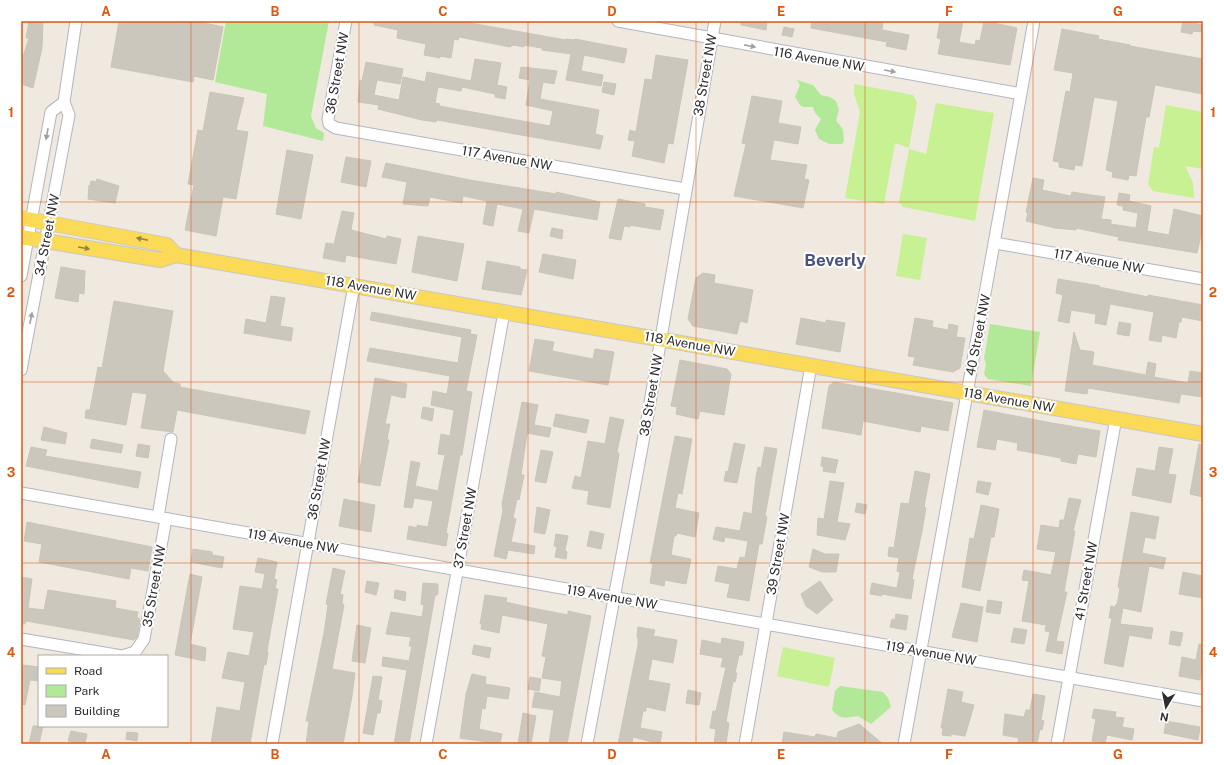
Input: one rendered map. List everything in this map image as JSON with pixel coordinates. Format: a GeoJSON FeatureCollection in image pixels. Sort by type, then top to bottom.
{"type":"FeatureCollection","features":[{"type":"Feature","properties":{"kind":"main road","name":"118 Avenue NW"},"geometry":{"type":"LineString","coordinates":[[26,219],[167,245],[176,255]]}},
{"type":"Feature","properties":{"kind":"main road","name":"118 Avenue NW"},"geometry":{"type":"LineString","coordinates":[[24,238],[160,260],[176,255],[1203,434]]}},
{"type":"Feature","properties":{"kind":"street","name":"34 Street NW"},"geometry":{"type":"LineString","coordinates":[[21,370],[50,223],[69,115],[64,102],[76,21]]}},
{"type":"Feature","properties":{"kind":"street","name":"36 Street NW"},"geometry":{"type":"LineString","coordinates":[[329,124],[328,119],[346,21]]}},
{"type":"Feature","properties":{"kind":"street","name":"116 Avenue NW"},"geometry":{"type":"LineString","coordinates":[[618,21],[1021,94]]}},
{"type":"Feature","properties":{"kind":"street","name":"38 Street NW"},"geometry":{"type":"LineString","coordinates":[[587,744],[661,339],[685,189],[715,21]]}},
{"type":"Feature","properties":{"kind":"street","name":"40 Street NW"},"geometry":{"type":"LineString","coordinates":[[904,744],[1034,21]]}},
{"type":"Feature","properties":{"kind":"street","name":"34 Street NW"},"geometry":{"type":"LineString","coordinates":[[21,276],[26,219],[51,112],[64,102]]}},
{"type":"Feature","properties":{"kind":"street","name":"117 Avenue NW"},"geometry":{"type":"LineString","coordinates":[[329,124],[336,128],[685,189]]}},
{"type":"Feature","properties":{"kind":"street","name":"117 Avenue NW"},"geometry":{"type":"LineString","coordinates":[[995,243],[1203,279]]}},
{"type":"Feature","properties":{"kind":"street","name":"36 Street NW"},"geometry":{"type":"LineString","coordinates":[[272,744],[354,285]]}},
{"type":"Feature","properties":{"kind":"street","name":"37 Street NW"},"geometry":{"type":"LineString","coordinates":[[426,744],[504,312]]}},
{"type":"Feature","properties":{"kind":"street","name":"39 Street NW"},"geometry":{"type":"LineString","coordinates":[[745,744],[812,365]]}},
{"type":"Feature","properties":{"kind":"street","name":"41 Street NW"},"geometry":{"type":"LineString","coordinates":[[1057,744],[1116,418]]}},
{"type":"Feature","properties":{"kind":"street","name":"35 Street NW"},"geometry":{"type":"LineString","coordinates":[[125,655],[135,652],[144,639],[162,518],[171,439]]}},
{"type":"Feature","properties":{"kind":"street","name":"119 Avenue NW"},"geometry":{"type":"LineString","coordinates":[[21,493],[1203,701]]}},
{"type":"Feature","properties":{"kind":"street","name":"35 Street NW"},"geometry":{"type":"LineString","coordinates":[[21,639],[116,655]]}},
{"type":"Feature","properties":{"kind":"green space"},"geometry":{"type":"Polygon","coordinates":[[[226,21],[329,21],[311,116],[316,128],[324,133],[323,141],[263,126],[267,94],[215,82],[226,21]]]}},
{"type":"Feature","properties":{"kind":"green space"},"geometry":{"type":"Polygon","coordinates":[[[797,80],[813,85],[821,95],[830,97],[836,101],[839,110],[836,120],[843,130],[844,141],[842,144],[829,144],[819,139],[815,130],[821,119],[815,113],[813,107],[803,107],[795,97],[800,85],[797,80]]]}},
{"type":"Feature","properties":{"kind":"green space"},"geometry":{"type":"Polygon","coordinates":[[[854,84],[913,95],[917,102],[909,148],[895,143],[884,204],[845,198],[860,112],[854,94],[854,84]]]}},
{"type":"Feature","properties":{"kind":"green space"},"geometry":{"type":"Polygon","coordinates":[[[936,103],[994,113],[975,221],[903,207],[899,202],[909,149],[926,154],[936,103]]]}},
{"type":"Feature","properties":{"kind":"green space"},"geometry":{"type":"Polygon","coordinates":[[[1166,105],[1203,112],[1203,169],[1185,166],[1193,183],[1194,198],[1153,191],[1148,184],[1154,147],[1159,148],[1166,105]]]}},
{"type":"Feature","properties":{"kind":"green space"},"geometry":{"type":"Polygon","coordinates":[[[903,234],[927,238],[920,280],[896,276],[903,234]]]}},
{"type":"Feature","properties":{"kind":"green space"},"geometry":{"type":"Polygon","coordinates":[[[990,324],[1040,332],[1031,386],[988,379],[984,374],[986,364],[984,358],[990,324]]]}},
{"type":"Feature","properties":{"kind":"green space"},"geometry":{"type":"Polygon","coordinates":[[[783,647],[835,658],[829,687],[777,676],[783,647]]]}},
{"type":"Feature","properties":{"kind":"green space"},"geometry":{"type":"Polygon","coordinates":[[[840,686],[883,692],[888,698],[891,707],[871,724],[858,716],[846,718],[841,717],[832,710],[835,691],[840,686]]]}},
{"type":"Feature","properties":{"kind":"building"},"geometry":{"type":"Polygon","coordinates":[[[29,21],[43,21],[42,48],[33,88],[21,84],[21,63],[29,38],[26,38],[29,21]]]}},
{"type":"Feature","properties":{"kind":"building"},"geometry":{"type":"Polygon","coordinates":[[[119,21],[204,21],[204,23],[223,27],[213,80],[194,76],[193,82],[111,67],[119,21]]]}},
{"type":"Feature","properties":{"kind":"building"},"geometry":{"type":"Polygon","coordinates":[[[374,21],[459,21],[566,40],[575,39],[627,49],[624,63],[584,55],[581,71],[603,75],[601,86],[566,80],[571,54],[542,50],[542,48],[524,45],[524,47],[513,45],[510,47],[459,37],[458,40],[454,39],[451,58],[440,56],[440,58],[424,55],[426,44],[397,38],[398,30],[374,25],[374,21]]]}},
{"type":"Feature","properties":{"kind":"building"},"geometry":{"type":"Polygon","coordinates":[[[741,21],[767,21],[766,30],[741,25],[741,21]]]}},
{"type":"Feature","properties":{"kind":"building"},"geometry":{"type":"Polygon","coordinates":[[[812,21],[873,21],[883,23],[882,30],[909,35],[906,50],[886,46],[887,42],[811,28],[812,21]]]}},
{"type":"Feature","properties":{"kind":"building"},"geometry":{"type":"Polygon","coordinates":[[[940,21],[963,21],[959,42],[975,45],[976,40],[980,41],[984,21],[994,21],[994,23],[1017,28],[1010,65],[938,54],[941,39],[937,38],[940,21]]]}},
{"type":"Feature","properties":{"kind":"building"},"geometry":{"type":"Polygon","coordinates":[[[1183,21],[1203,25],[1203,32],[1193,31],[1192,34],[1181,32],[1183,21]]]}},
{"type":"Feature","properties":{"kind":"building"},"geometry":{"type":"Polygon","coordinates":[[[784,27],[794,29],[792,37],[782,35],[784,27]]]}},
{"type":"Feature","properties":{"kind":"building"},"geometry":{"type":"Polygon","coordinates":[[[1062,29],[1099,36],[1098,39],[1130,46],[1203,59],[1203,94],[1155,85],[1149,117],[1146,117],[1136,176],[1129,175],[1128,180],[1112,177],[1113,172],[1106,170],[1118,101],[1094,97],[1082,166],[1075,165],[1074,170],[1059,167],[1059,162],[1053,161],[1066,91],[1070,92],[1073,73],[1054,70],[1062,29]]]}},
{"type":"Feature","properties":{"kind":"building"},"geometry":{"type":"Polygon","coordinates":[[[656,55],[688,60],[673,144],[668,143],[664,163],[632,156],[635,141],[628,140],[630,130],[636,132],[645,79],[652,80],[656,55]]]}},
{"type":"Feature","properties":{"kind":"building"},"geometry":{"type":"Polygon","coordinates":[[[475,59],[501,63],[497,85],[507,87],[505,99],[495,97],[495,94],[462,87],[461,91],[438,87],[435,103],[440,104],[439,106],[550,126],[553,111],[526,105],[530,80],[519,78],[521,67],[557,71],[554,84],[543,82],[540,99],[599,110],[595,134],[603,136],[600,149],[437,120],[436,122],[422,120],[378,109],[379,105],[358,102],[360,80],[362,81],[366,62],[403,69],[400,84],[377,80],[374,95],[399,100],[403,77],[425,82],[427,72],[471,81],[475,59]]]}},
{"type":"Feature","properties":{"kind":"building"},"geometry":{"type":"Polygon","coordinates":[[[604,82],[616,84],[614,95],[602,92],[604,82]]]}},
{"type":"Feature","properties":{"kind":"building"},"geometry":{"type":"Polygon","coordinates":[[[210,92],[244,98],[236,130],[248,132],[236,199],[223,197],[216,236],[185,230],[194,185],[188,184],[198,130],[203,131],[210,92]]]}},
{"type":"Feature","properties":{"kind":"building"},"geometry":{"type":"Polygon","coordinates":[[[752,96],[782,101],[778,123],[801,127],[798,144],[774,140],[770,160],[807,165],[804,179],[809,180],[803,208],[734,196],[746,144],[742,143],[752,96]]]}},
{"type":"Feature","properties":{"kind":"building"},"geometry":{"type":"Polygon","coordinates":[[[287,150],[313,155],[301,219],[276,214],[287,150]]]}},
{"type":"Feature","properties":{"kind":"building"},"geometry":{"type":"Polygon","coordinates":[[[346,157],[371,161],[366,187],[341,182],[346,157]]]}},
{"type":"Feature","properties":{"kind":"building"},"geometry":{"type":"Polygon","coordinates":[[[386,163],[470,180],[556,194],[556,192],[600,202],[597,220],[534,209],[529,233],[518,231],[523,209],[497,204],[493,226],[483,224],[487,201],[463,196],[462,203],[430,197],[428,206],[403,204],[407,182],[382,177],[386,163]]]}},
{"type":"Feature","properties":{"kind":"building"},"geometry":{"type":"Polygon","coordinates":[[[1033,178],[1044,180],[1042,190],[1071,196],[1072,192],[1105,197],[1101,219],[1111,220],[1111,224],[1136,228],[1138,213],[1123,210],[1123,206],[1117,205],[1119,193],[1130,195],[1129,201],[1151,206],[1147,231],[1169,235],[1174,209],[1203,216],[1203,227],[1197,253],[1118,240],[1119,237],[1076,228],[1076,230],[1055,228],[1026,221],[1028,213],[1026,212],[1033,178]]]}},
{"type":"Feature","properties":{"kind":"building"},"geometry":{"type":"Polygon","coordinates":[[[97,179],[119,186],[115,203],[88,199],[89,185],[90,186],[91,181],[96,182],[97,179]]]}},
{"type":"Feature","properties":{"kind":"building"},"geometry":{"type":"Polygon","coordinates":[[[618,199],[645,204],[645,207],[664,210],[660,230],[630,225],[630,227],[624,226],[621,240],[609,238],[618,199]]]}},
{"type":"Feature","properties":{"kind":"building"},"geometry":{"type":"Polygon","coordinates":[[[342,211],[354,213],[351,230],[386,239],[387,236],[401,239],[396,264],[346,255],[345,262],[323,258],[326,243],[334,244],[342,211]]]}},
{"type":"Feature","properties":{"kind":"building"},"geometry":{"type":"Polygon","coordinates":[[[552,228],[563,230],[562,239],[550,236],[552,228]]]}},
{"type":"Feature","properties":{"kind":"building"},"geometry":{"type":"Polygon","coordinates":[[[418,236],[464,244],[457,281],[412,272],[418,236]]]}},
{"type":"Feature","properties":{"kind":"building"},"geometry":{"type":"Polygon","coordinates":[[[543,254],[576,260],[573,279],[539,272],[543,254]]]}},
{"type":"Feature","properties":{"kind":"building"},"geometry":{"type":"Polygon","coordinates":[[[487,261],[520,267],[520,269],[527,270],[521,295],[482,289],[487,261]]]}},
{"type":"Feature","properties":{"kind":"building"},"geometry":{"type":"Polygon","coordinates":[[[61,267],[85,271],[84,294],[79,293],[78,302],[55,298],[61,267]]]}},
{"type":"Feature","properties":{"kind":"building"},"geometry":{"type":"Polygon","coordinates":[[[703,273],[715,275],[714,283],[753,290],[747,323],[740,321],[737,334],[693,326],[688,319],[696,278],[703,273]]]}},
{"type":"Feature","properties":{"kind":"building"},"geometry":{"type":"Polygon","coordinates":[[[1058,279],[1100,286],[1099,287],[1148,297],[1148,295],[1203,305],[1203,321],[1182,317],[1181,322],[1179,322],[1176,338],[1162,335],[1161,342],[1149,340],[1154,312],[1110,304],[1106,325],[1095,323],[1096,314],[1071,310],[1069,323],[1058,321],[1063,295],[1056,293],[1058,279]]]}},
{"type":"Feature","properties":{"kind":"building"},"geometry":{"type":"Polygon","coordinates":[[[271,296],[285,298],[280,326],[293,328],[291,341],[244,333],[246,319],[266,323],[271,296]]]}},
{"type":"Feature","properties":{"kind":"building"},"geometry":{"type":"Polygon","coordinates":[[[114,301],[173,311],[163,371],[174,383],[180,384],[180,387],[310,411],[305,434],[177,410],[173,432],[141,428],[147,394],[132,392],[126,425],[85,418],[86,410],[90,410],[98,367],[102,368],[114,301]]]}},
{"type":"Feature","properties":{"kind":"building"},"geometry":{"type":"Polygon","coordinates":[[[372,312],[471,330],[470,334],[477,335],[466,391],[472,392],[462,455],[460,455],[446,533],[448,534],[446,546],[407,539],[409,526],[417,528],[417,525],[428,527],[433,501],[414,498],[412,508],[404,507],[411,461],[420,463],[415,486],[438,491],[445,455],[438,454],[441,434],[450,436],[454,410],[431,405],[433,391],[447,394],[450,376],[367,361],[370,348],[458,363],[462,337],[370,320],[372,312]]]}},
{"type":"Feature","properties":{"kind":"building"},"geometry":{"type":"Polygon","coordinates":[[[801,318],[826,323],[826,320],[845,323],[840,352],[796,344],[801,318]]]}},
{"type":"Feature","properties":{"kind":"building"},"geometry":{"type":"Polygon","coordinates":[[[915,318],[933,321],[932,327],[948,330],[949,324],[958,326],[956,337],[965,338],[960,368],[953,372],[913,365],[915,357],[908,356],[915,318]]]}},
{"type":"Feature","properties":{"kind":"building"},"geometry":{"type":"Polygon","coordinates":[[[1119,322],[1131,324],[1129,336],[1117,334],[1119,322]]]}},
{"type":"Feature","properties":{"kind":"building"},"geometry":{"type":"Polygon","coordinates":[[[1074,332],[1080,350],[1094,352],[1092,365],[1146,375],[1148,362],[1156,364],[1154,377],[1188,383],[1190,371],[1203,373],[1203,397],[1181,394],[1179,403],[1088,388],[1087,394],[1065,391],[1074,332]]]}},
{"type":"Feature","properties":{"kind":"building"},"geometry":{"type":"Polygon","coordinates":[[[535,339],[554,342],[552,351],[593,359],[595,349],[614,352],[608,385],[529,371],[535,339]]]}},
{"type":"Feature","properties":{"kind":"building"},"geometry":{"type":"Polygon","coordinates":[[[680,360],[727,369],[731,374],[724,415],[700,411],[698,419],[676,414],[677,407],[671,406],[680,360]]]}},
{"type":"Feature","properties":{"kind":"building"},"geometry":{"type":"Polygon","coordinates":[[[375,378],[407,384],[405,398],[391,395],[385,424],[390,424],[387,439],[389,440],[380,486],[358,482],[375,378]]]}},
{"type":"Feature","properties":{"kind":"building"},"geometry":{"type":"Polygon","coordinates":[[[834,382],[953,403],[948,431],[921,426],[920,432],[863,421],[861,435],[822,428],[829,386],[834,382]]]}},
{"type":"Feature","properties":{"kind":"building"},"geometry":{"type":"Polygon","coordinates":[[[522,402],[538,405],[534,425],[551,428],[549,437],[527,433],[521,475],[524,475],[519,500],[517,499],[513,518],[516,519],[511,542],[535,546],[534,554],[508,550],[506,559],[494,556],[503,510],[502,504],[522,402]]]}},
{"type":"Feature","properties":{"kind":"building"},"geometry":{"type":"Polygon","coordinates":[[[423,407],[434,409],[432,421],[421,418],[423,407]]]}},
{"type":"Feature","properties":{"kind":"building"},"geometry":{"type":"Polygon","coordinates":[[[984,410],[1100,431],[1096,457],[1078,454],[1076,464],[1061,461],[1061,458],[1017,450],[1018,443],[997,439],[995,450],[977,447],[984,410]]]}},
{"type":"Feature","properties":{"kind":"building"},"geometry":{"type":"Polygon","coordinates":[[[556,414],[589,420],[586,433],[553,426],[556,414]]]}},
{"type":"Feature","properties":{"kind":"building"},"geometry":{"type":"Polygon","coordinates":[[[610,417],[624,420],[617,451],[619,454],[610,508],[587,504],[589,491],[572,488],[575,476],[581,478],[588,441],[605,444],[610,417]]]}},
{"type":"Feature","properties":{"kind":"building"},"geometry":{"type":"Polygon","coordinates":[[[44,427],[67,433],[65,444],[41,440],[44,427]]]}},
{"type":"Feature","properties":{"kind":"building"},"geometry":{"type":"Polygon","coordinates":[[[675,436],[692,439],[682,494],[678,493],[675,508],[699,513],[695,537],[677,533],[676,536],[674,536],[671,555],[691,559],[686,584],[665,580],[664,586],[650,583],[653,563],[650,563],[675,436]]]}},
{"type":"Feature","properties":{"kind":"building"},"geometry":{"type":"Polygon","coordinates":[[[92,439],[123,445],[121,453],[90,448],[92,439]]]}},
{"type":"Feature","properties":{"kind":"building"},"geometry":{"type":"Polygon","coordinates":[[[734,443],[745,445],[737,483],[724,481],[726,471],[728,472],[734,443]]]}},
{"type":"Feature","properties":{"kind":"building"},"geometry":{"type":"Polygon","coordinates":[[[138,444],[150,446],[148,458],[136,456],[138,444]]]}},
{"type":"Feature","properties":{"kind":"building"},"geometry":{"type":"Polygon","coordinates":[[[1199,444],[1203,445],[1203,497],[1190,494],[1199,444]]]}},
{"type":"Feature","properties":{"kind":"building"},"geometry":{"type":"Polygon","coordinates":[[[31,447],[47,450],[45,456],[141,472],[138,488],[26,466],[31,447]]]}},
{"type":"Feature","properties":{"kind":"building"},"geometry":{"type":"Polygon","coordinates":[[[765,447],[777,449],[765,516],[767,517],[762,544],[759,544],[749,601],[727,597],[730,584],[715,581],[718,566],[737,569],[740,557],[745,558],[748,541],[725,537],[724,542],[713,539],[716,527],[740,531],[744,512],[752,514],[756,477],[758,467],[761,468],[765,447]]]}},
{"type":"Feature","properties":{"kind":"building"},"geometry":{"type":"Polygon","coordinates":[[[1159,447],[1173,449],[1168,474],[1176,475],[1171,503],[1132,495],[1137,468],[1155,471],[1159,447]]]}},
{"type":"Feature","properties":{"kind":"building"},"geometry":{"type":"Polygon","coordinates":[[[541,450],[553,452],[546,483],[535,481],[541,450]]]}},
{"type":"Feature","properties":{"kind":"building"},"geometry":{"type":"Polygon","coordinates":[[[822,457],[838,460],[835,473],[823,471],[824,467],[821,466],[822,457]]]}},
{"type":"Feature","properties":{"kind":"building"},"geometry":{"type":"Polygon","coordinates":[[[915,471],[930,474],[924,507],[926,508],[912,579],[914,580],[911,599],[882,594],[882,596],[870,594],[872,583],[897,588],[900,572],[897,571],[899,558],[888,556],[889,547],[894,548],[901,503],[909,504],[915,471]]]}},
{"type":"Feature","properties":{"kind":"building"},"geometry":{"type":"Polygon","coordinates":[[[830,481],[844,483],[837,522],[850,524],[845,540],[817,535],[818,518],[824,519],[830,481]]]}},
{"type":"Feature","properties":{"kind":"building"},"geometry":{"type":"Polygon","coordinates":[[[978,481],[991,483],[988,495],[976,492],[978,481]]]}},
{"type":"Feature","properties":{"kind":"building"},"geometry":{"type":"Polygon","coordinates":[[[1069,498],[1081,500],[1073,531],[1075,531],[1064,592],[1067,592],[1056,641],[1064,642],[1062,654],[1046,651],[1050,632],[1045,631],[1046,625],[1022,621],[1029,581],[1022,580],[1024,570],[1051,575],[1056,552],[1037,549],[1041,525],[1059,528],[1060,520],[1064,520],[1069,498]]]}},
{"type":"Feature","properties":{"kind":"building"},"geometry":{"type":"Polygon","coordinates":[[[344,499],[375,505],[371,532],[339,526],[344,499]]]}},
{"type":"Feature","properties":{"kind":"building"},"geometry":{"type":"Polygon","coordinates":[[[857,503],[867,505],[865,514],[855,512],[857,503]]]}},
{"type":"Feature","properties":{"kind":"building"},"geometry":{"type":"Polygon","coordinates":[[[981,505],[999,509],[994,537],[991,537],[980,591],[962,587],[970,538],[974,539],[981,505]]]}},
{"type":"Feature","properties":{"kind":"building"},"geometry":{"type":"Polygon","coordinates":[[[537,507],[550,510],[545,534],[534,532],[537,507]]]}},
{"type":"Feature","properties":{"kind":"building"},"geometry":{"type":"Polygon","coordinates":[[[1131,512],[1159,517],[1155,539],[1145,537],[1142,553],[1166,558],[1163,569],[1149,566],[1141,612],[1123,608],[1120,624],[1153,628],[1151,639],[1129,635],[1123,667],[1104,663],[1112,618],[1109,618],[1111,606],[1115,607],[1116,604],[1117,605],[1120,588],[1118,587],[1131,512]]]}},
{"type":"Feature","properties":{"kind":"building"},"geometry":{"type":"Polygon","coordinates":[[[27,522],[152,547],[148,571],[131,568],[129,579],[39,562],[42,544],[24,541],[27,522]]]}},
{"type":"Feature","properties":{"kind":"building"},"geometry":{"type":"Polygon","coordinates":[[[590,531],[604,534],[601,549],[587,546],[590,531]]]}},
{"type":"Feature","properties":{"kind":"building"},"geometry":{"type":"Polygon","coordinates":[[[556,534],[568,536],[565,550],[567,552],[566,559],[555,557],[557,547],[554,546],[556,534]]]}},
{"type":"Feature","properties":{"kind":"building"},"geometry":{"type":"Polygon","coordinates":[[[193,549],[212,552],[212,555],[224,557],[222,568],[191,562],[193,549]]]}},
{"type":"Feature","properties":{"kind":"building"},"geometry":{"type":"Polygon","coordinates":[[[813,549],[825,554],[839,554],[836,572],[822,572],[809,567],[813,549]]]}},
{"type":"Feature","properties":{"kind":"building"},"geometry":{"type":"Polygon","coordinates":[[[258,558],[277,562],[274,579],[277,580],[275,589],[278,589],[266,665],[264,664],[250,744],[211,744],[217,707],[240,711],[245,682],[222,678],[228,652],[249,656],[254,632],[233,629],[240,586],[262,589],[265,574],[255,572],[258,558]]]}},
{"type":"Feature","properties":{"kind":"building"},"geometry":{"type":"Polygon","coordinates":[[[333,568],[345,571],[340,594],[343,595],[342,604],[344,605],[332,669],[355,673],[352,696],[343,744],[306,744],[309,721],[306,721],[324,633],[328,605],[326,604],[333,568]]]}},
{"type":"Feature","properties":{"kind":"building"},"geometry":{"type":"Polygon","coordinates":[[[1183,572],[1203,576],[1203,598],[1179,594],[1183,572]]]}},
{"type":"Feature","properties":{"kind":"building"},"geometry":{"type":"Polygon","coordinates":[[[190,574],[202,577],[190,644],[206,648],[205,661],[175,655],[190,574]]]}},
{"type":"Feature","properties":{"kind":"building"},"geometry":{"type":"Polygon","coordinates":[[[21,577],[32,579],[28,608],[44,610],[48,590],[116,601],[115,608],[138,612],[137,618],[140,619],[137,637],[134,640],[26,621],[25,624],[21,624],[21,577]]]}},
{"type":"Feature","properties":{"kind":"building"},"geometry":{"type":"Polygon","coordinates":[[[367,581],[379,583],[376,595],[365,592],[367,581]]]}},
{"type":"Feature","properties":{"kind":"building"},"geometry":{"type":"Polygon","coordinates":[[[820,581],[833,600],[817,614],[806,606],[801,594],[820,581]]]}},
{"type":"Feature","properties":{"kind":"building"},"geometry":{"type":"Polygon","coordinates":[[[423,583],[438,584],[438,593],[435,595],[409,744],[394,744],[407,670],[382,666],[383,657],[409,661],[412,646],[409,646],[411,637],[386,634],[391,612],[422,617],[424,605],[421,604],[423,583]]]}},
{"type":"Feature","properties":{"kind":"building"},"geometry":{"type":"Polygon","coordinates":[[[395,590],[406,592],[405,601],[394,598],[395,590]]]}},
{"type":"Feature","properties":{"kind":"building"},"geometry":{"type":"Polygon","coordinates":[[[485,595],[507,598],[506,602],[532,608],[568,615],[568,611],[591,616],[567,744],[549,744],[554,710],[532,707],[535,692],[560,697],[562,681],[542,678],[546,657],[542,656],[548,624],[502,615],[499,633],[481,629],[482,624],[480,624],[485,595]]]}},
{"type":"Feature","properties":{"kind":"building"},"geometry":{"type":"Polygon","coordinates":[[[988,600],[1002,602],[1000,614],[986,612],[988,600]]]}},
{"type":"Feature","properties":{"kind":"building"},"geometry":{"type":"Polygon","coordinates":[[[961,603],[983,607],[977,642],[952,637],[961,603]]]}},
{"type":"Feature","properties":{"kind":"building"},"geometry":{"type":"Polygon","coordinates":[[[896,614],[908,616],[906,630],[890,627],[892,619],[895,620],[896,614]]]}},
{"type":"Feature","properties":{"kind":"building"},"geometry":{"type":"Polygon","coordinates":[[[357,625],[371,628],[365,663],[352,661],[357,625]]]}},
{"type":"Feature","properties":{"kind":"building"},"geometry":{"type":"Polygon","coordinates":[[[638,627],[655,630],[653,636],[677,640],[673,663],[652,659],[648,680],[670,684],[665,711],[646,707],[646,711],[643,711],[640,728],[662,732],[660,744],[633,737],[632,744],[618,744],[638,645],[638,627]]]}},
{"type":"Feature","properties":{"kind":"building"},"geometry":{"type":"Polygon","coordinates":[[[1014,628],[1027,630],[1024,644],[1011,642],[1014,628]]]}},
{"type":"Feature","properties":{"kind":"building"},"geometry":{"type":"Polygon","coordinates":[[[1171,631],[1183,633],[1180,646],[1169,644],[1171,631]]]}},
{"type":"Feature","properties":{"kind":"building"},"geometry":{"type":"Polygon","coordinates":[[[722,638],[744,642],[742,655],[739,655],[735,673],[737,673],[735,682],[733,681],[726,722],[729,723],[726,744],[714,744],[716,729],[710,728],[713,711],[716,711],[726,667],[721,667],[723,658],[700,654],[702,640],[721,644],[722,638]]]}},
{"type":"Feature","properties":{"kind":"building"},"geometry":{"type":"Polygon","coordinates":[[[1199,644],[1203,644],[1203,673],[1201,672],[1200,680],[1179,676],[1182,657],[1196,660],[1199,644]]]}},
{"type":"Feature","properties":{"kind":"building"},"geometry":{"type":"Polygon","coordinates":[[[474,645],[491,648],[489,658],[472,654],[474,645]]]}},
{"type":"Feature","properties":{"kind":"building"},"geometry":{"type":"Polygon","coordinates":[[[23,665],[38,667],[38,681],[30,680],[25,705],[21,704],[23,665]]]}},
{"type":"Feature","properties":{"kind":"building"},"geometry":{"type":"Polygon","coordinates":[[[472,674],[486,677],[485,684],[510,688],[508,699],[487,696],[485,709],[482,708],[479,729],[502,734],[500,744],[460,738],[466,694],[472,674]]]}},
{"type":"Feature","properties":{"kind":"building"},"geometry":{"type":"Polygon","coordinates":[[[373,676],[382,677],[378,700],[382,701],[380,713],[377,713],[373,735],[363,733],[373,676]]]}},
{"type":"Feature","properties":{"kind":"building"},"geometry":{"type":"Polygon","coordinates":[[[530,677],[541,679],[539,691],[528,689],[530,677]]]}},
{"type":"Feature","properties":{"kind":"building"},"geometry":{"type":"Polygon","coordinates":[[[948,689],[963,692],[961,702],[974,705],[965,736],[951,734],[951,736],[942,735],[943,728],[941,728],[948,689]]]}},
{"type":"Feature","properties":{"kind":"building"},"geometry":{"type":"Polygon","coordinates":[[[688,690],[701,693],[699,705],[686,703],[688,690]]]}},
{"type":"Feature","properties":{"kind":"building"},"geometry":{"type":"Polygon","coordinates":[[[1033,694],[1045,696],[1041,720],[1044,721],[1042,730],[1040,729],[1037,744],[1021,744],[1018,742],[1019,738],[1003,735],[1005,714],[1024,717],[1026,710],[1030,710],[1033,694]]]}},
{"type":"Feature","properties":{"kind":"building"},"geometry":{"type":"Polygon","coordinates":[[[1094,709],[1116,712],[1115,717],[1124,718],[1122,727],[1134,729],[1132,740],[1107,735],[1105,743],[1092,741],[1096,719],[1092,718],[1094,709]]]}},
{"type":"Feature","properties":{"kind":"building"},"geometry":{"type":"Polygon","coordinates":[[[523,713],[536,716],[531,744],[518,744],[523,713]]]}},
{"type":"Feature","properties":{"kind":"building"},"geometry":{"type":"Polygon","coordinates":[[[1166,721],[1200,727],[1198,740],[1164,733],[1166,721]]]}},
{"type":"Feature","properties":{"kind":"building"},"geometry":{"type":"Polygon","coordinates":[[[859,724],[883,744],[782,744],[784,732],[815,737],[816,734],[837,738],[838,732],[859,724]]]}},
{"type":"Feature","properties":{"kind":"building"},"geometry":{"type":"Polygon","coordinates":[[[33,726],[43,727],[39,744],[29,744],[33,726]]]}},
{"type":"Feature","properties":{"kind":"building"},"geometry":{"type":"Polygon","coordinates":[[[71,731],[87,734],[85,744],[68,741],[71,731]]]}},
{"type":"Feature","properties":{"kind":"building"},"geometry":{"type":"Polygon","coordinates":[[[127,732],[138,733],[137,741],[126,739],[127,732]]]}},
{"type":"Feature","properties":{"kind":"district","name":"Beverly"},"geometry":{"type":"Point","coordinates":[835,260]}}]}
